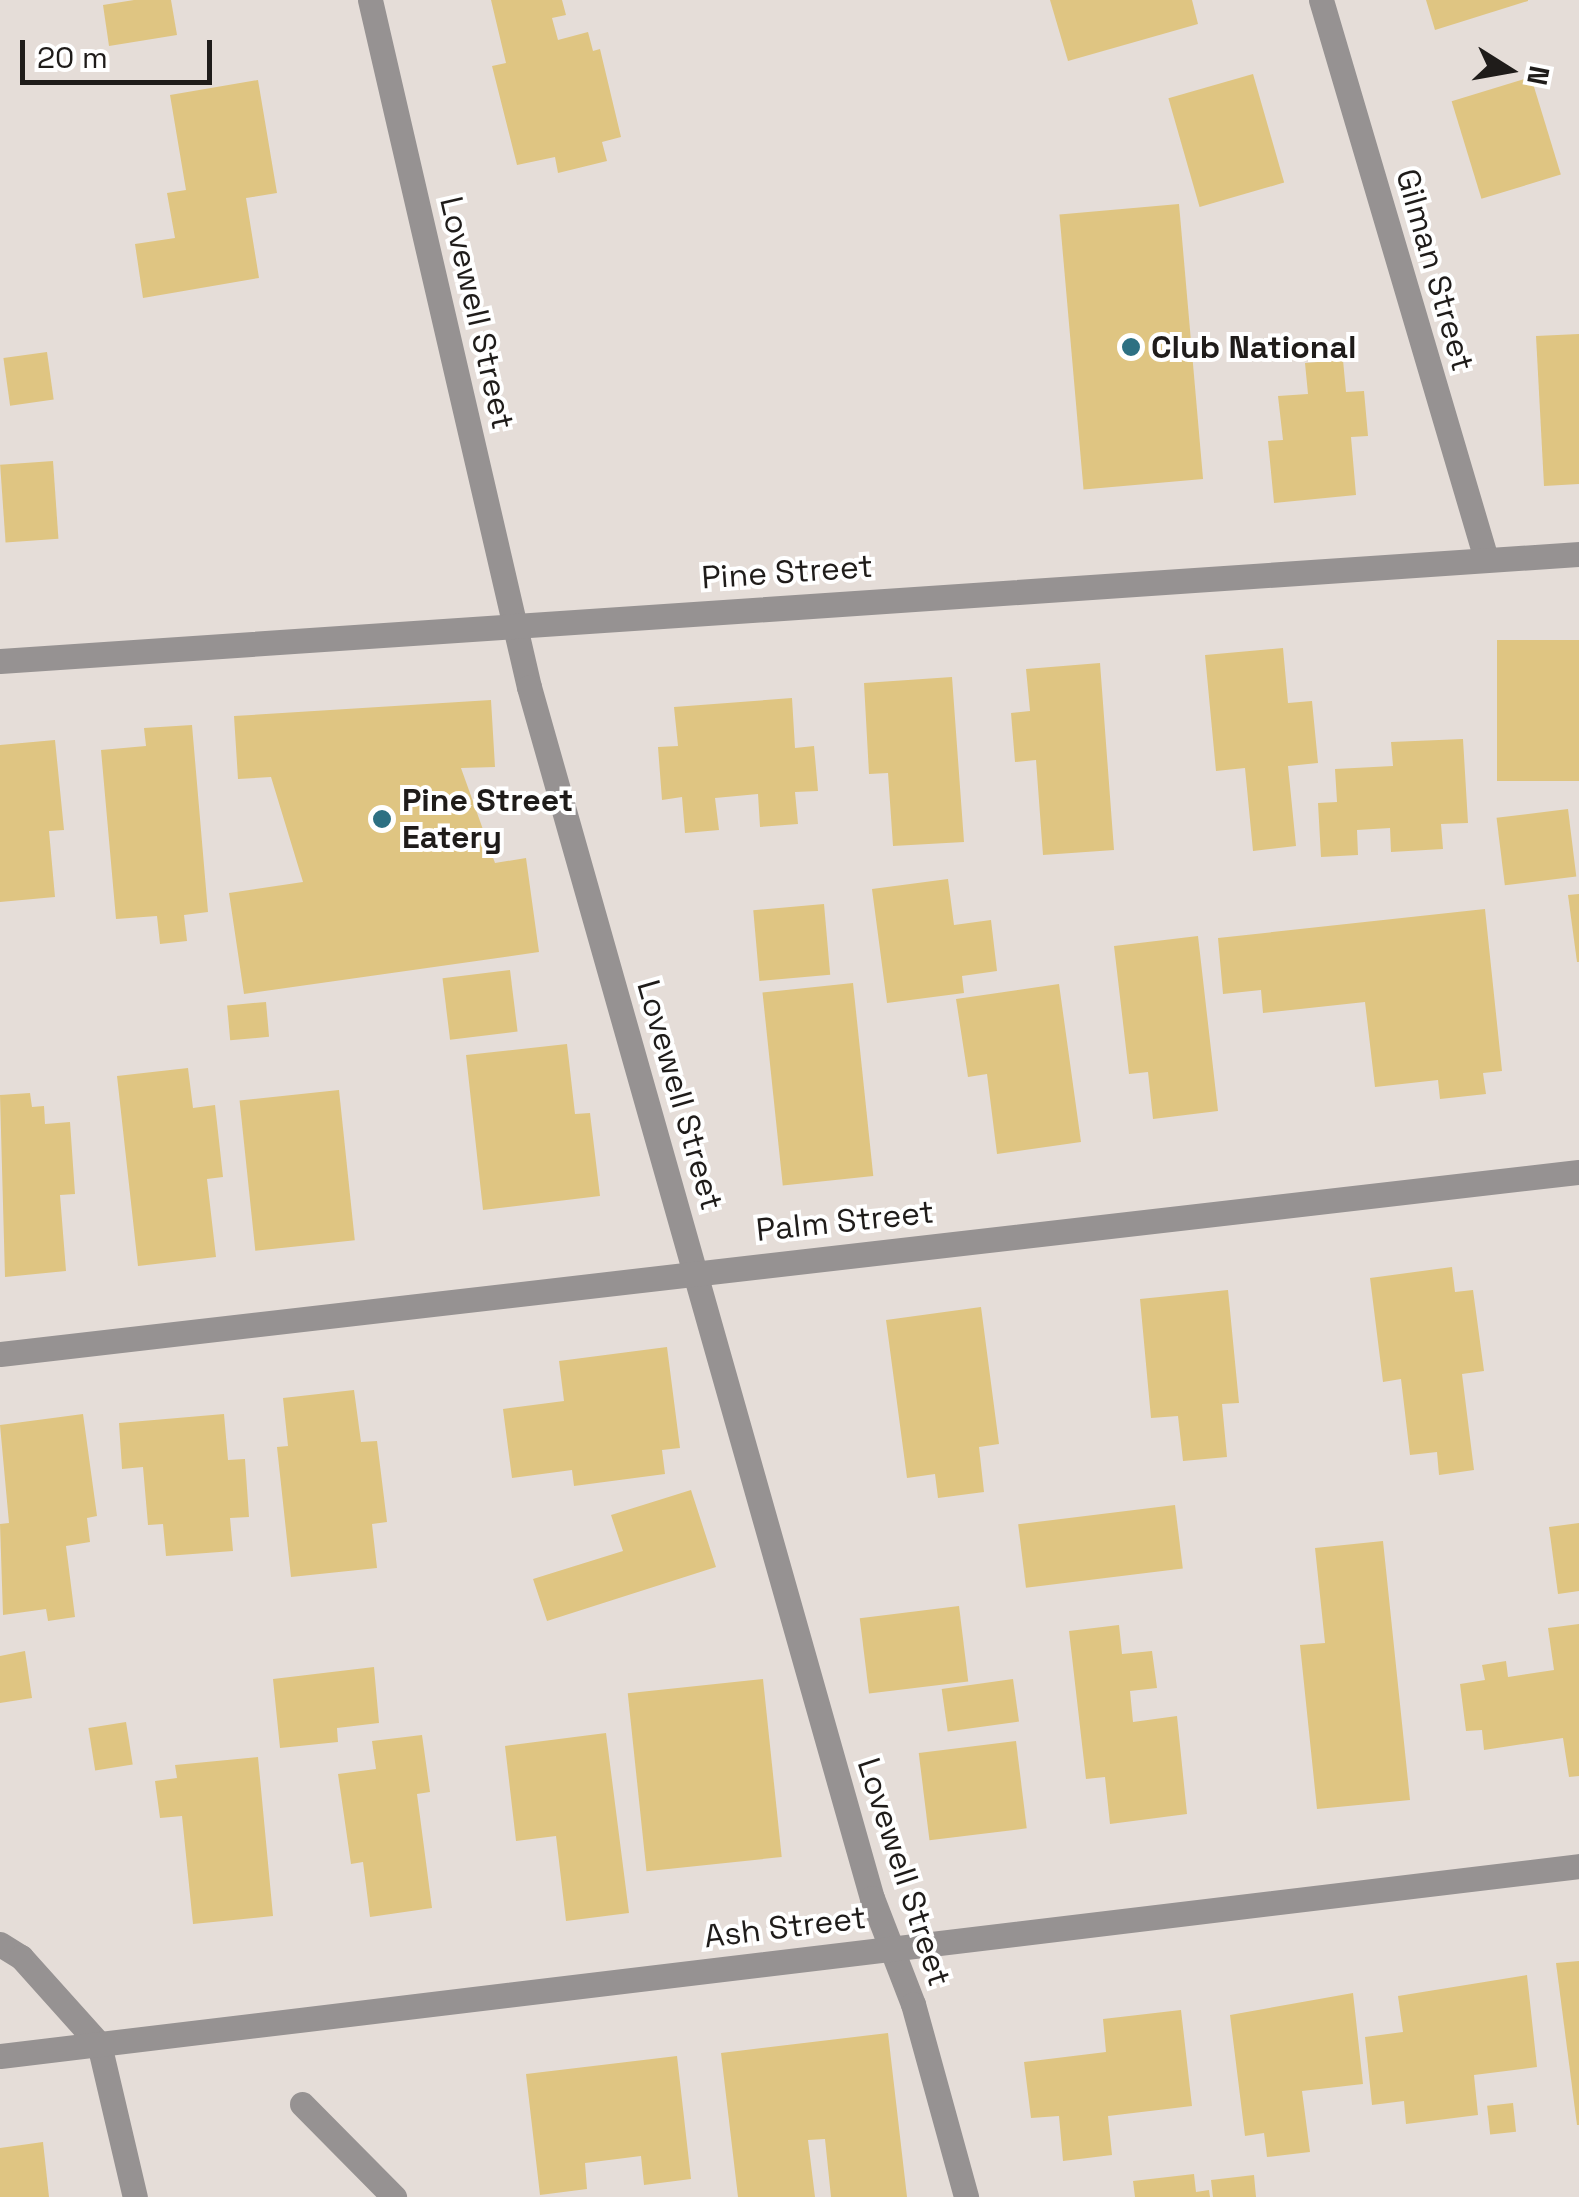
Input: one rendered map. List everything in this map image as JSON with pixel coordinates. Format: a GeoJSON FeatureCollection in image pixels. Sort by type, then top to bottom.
{"type":"FeatureCollection","features":[{"type":"Feature","properties":{"kind":"street","name":"Lovewell Street"},"geometry":{"type":"LineString","coordinates":[[370,0],[516,625],[696,1270],[966,2197]]}},
{"type":"Feature","properties":{"kind":"street","name":"Gilman Street"},"geometry":{"type":"LineString","coordinates":[[1321,0],[1486,558]]}},
{"type":"Feature","properties":{"kind":"street","name":"Pine Street"},"geometry":{"type":"LineString","coordinates":[[0,662],[1579,554]]}},
{"type":"Feature","properties":{"kind":"street","name":"Palm Street"},"geometry":{"type":"LineString","coordinates":[[0,1354],[696,1270],[1579,1172]]}},
{"type":"Feature","properties":{"kind":"street","name":"Ash Street"},"geometry":{"type":"LineString","coordinates":[[0,2056],[1579,1866]]}},
{"type":"Feature","properties":{"kind":"street"},"geometry":{"type":"LineString","coordinates":[[0,1944],[21,1957],[99,2044],[135,2197]]}},
{"type":"Feature","properties":{"kind":"street"},"geometry":{"type":"LineString","coordinates":[[302,2104],[394,2197]]}},
{"type":"Feature","properties":{"kind":"building"},"geometry":{"type":"Polygon","coordinates":[[[171,0],[177,35],[109,46],[103,5],[171,0]]]}},
{"type":"Feature","properties":{"kind":"building"},"geometry":{"type":"Polygon","coordinates":[[[491,0],[562,0],[566,15],[552,18],[558,40],[588,32],[593,51],[600,49],[621,137],[602,142],[607,161],[558,173],[555,157],[517,165],[492,66],[506,63],[491,0]]]}},
{"type":"Feature","properties":{"kind":"building"},"geometry":{"type":"Polygon","coordinates":[[[1050,0],[1192,0],[1198,24],[1068,61],[1050,0]]]}},
{"type":"Feature","properties":{"kind":"building"},"geometry":{"type":"Polygon","coordinates":[[[1426,0],[1528,0],[1528,1],[1435,30],[1426,0]]]}},
{"type":"Feature","properties":{"kind":"building"},"geometry":{"type":"Polygon","coordinates":[[[1253,74],[1284,183],[1200,207],[1168,98],[1253,74]]]}},
{"type":"Feature","properties":{"kind":"building"},"geometry":{"type":"Polygon","coordinates":[[[1531,77],[1561,175],[1481,199],[1452,101],[1531,77]]]}},
{"type":"Feature","properties":{"kind":"building"},"geometry":{"type":"Polygon","coordinates":[[[258,80],[277,193],[246,198],[259,278],[143,298],[135,244],[175,238],[167,193],[186,190],[170,95],[258,80]]]}},
{"type":"Feature","properties":{"kind":"building","name":"Club National"},"geometry":{"type":"Polygon","coordinates":[[[1179,204],[1203,479],[1084,489],[1059,214],[1179,204]]]}},
{"type":"Feature","properties":{"kind":"building"},"geometry":{"type":"Polygon","coordinates":[[[1579,334],[1579,484],[1544,486],[1536,336],[1579,334]]]}},
{"type":"Feature","properties":{"kind":"building"},"geometry":{"type":"Polygon","coordinates":[[[47,352],[54,400],[10,406],[3,358],[47,352]]]}},
{"type":"Feature","properties":{"kind":"building"},"geometry":{"type":"Polygon","coordinates":[[[1343,360],[1346,392],[1364,391],[1368,436],[1351,437],[1356,495],[1274,503],[1268,441],[1283,440],[1278,396],[1308,394],[1305,363],[1343,360]]]}},
{"type":"Feature","properties":{"kind":"building"},"geometry":{"type":"Polygon","coordinates":[[[53,461],[58,539],[6,543],[0,465],[53,461]]]}},
{"type":"Feature","properties":{"kind":"building"},"geometry":{"type":"Polygon","coordinates":[[[1497,640],[1579,640],[1579,781],[1497,781],[1497,640]]]}},
{"type":"Feature","properties":{"kind":"building"},"geometry":{"type":"Polygon","coordinates":[[[1283,648],[1288,703],[1312,701],[1318,763],[1288,766],[1296,846],[1253,851],[1245,768],[1216,771],[1205,655],[1283,648]]]}},
{"type":"Feature","properties":{"kind":"building"},"geometry":{"type":"Polygon","coordinates":[[[1100,663],[1114,850],[1043,855],[1036,760],[1015,762],[1011,713],[1030,711],[1026,669],[1100,663]]]}},
{"type":"Feature","properties":{"kind":"building"},"geometry":{"type":"Polygon","coordinates":[[[952,677],[964,842],[893,846],[888,773],[869,774],[864,683],[952,677]]]}},
{"type":"Feature","properties":{"kind":"building"},"geometry":{"type":"Polygon","coordinates":[[[792,698],[795,748],[814,746],[818,791],[795,792],[798,824],[760,827],[758,794],[715,798],[719,830],[685,833],[682,797],[662,800],[658,747],[678,746],[674,707],[792,698]]]}},
{"type":"Feature","properties":{"kind":"building","name":"Pine Street Eatery"},"geometry":{"type":"Polygon","coordinates":[[[491,700],[495,767],[461,768],[495,863],[526,858],[539,952],[244,994],[229,893],[303,882],[271,777],[238,779],[234,716],[491,700]]]}},
{"type":"Feature","properties":{"kind":"building"},"geometry":{"type":"Polygon","coordinates":[[[192,725],[208,912],[184,915],[187,941],[160,944],[157,916],[116,919],[101,750],[146,746],[144,728],[192,725]]]}},
{"type":"Feature","properties":{"kind":"building"},"geometry":{"type":"Polygon","coordinates":[[[1463,739],[1468,823],[1441,824],[1443,849],[1391,852],[1390,828],[1357,830],[1358,855],[1321,857],[1318,803],[1337,802],[1335,769],[1393,766],[1391,742],[1463,739]]]}},
{"type":"Feature","properties":{"kind":"building"},"geometry":{"type":"Polygon","coordinates":[[[55,740],[64,830],[49,831],[55,897],[0,902],[0,745],[55,740]]]}},
{"type":"Feature","properties":{"kind":"building"},"geometry":{"type":"Polygon","coordinates":[[[1568,809],[1576,876],[1505,885],[1497,818],[1568,809]]]}},
{"type":"Feature","properties":{"kind":"building"},"geometry":{"type":"Polygon","coordinates":[[[948,879],[954,925],[991,920],[997,971],[962,976],[964,993],[887,1003],[872,889],[948,879]]]}},
{"type":"Feature","properties":{"kind":"building"},"geometry":{"type":"Polygon","coordinates":[[[1579,894],[1579,962],[1577,962],[1568,895],[1579,894]]]}},
{"type":"Feature","properties":{"kind":"building"},"geometry":{"type":"Polygon","coordinates":[[[824,904],[830,975],[759,981],[753,910],[824,904]]]}},
{"type":"Feature","properties":{"kind":"building"},"geometry":{"type":"Polygon","coordinates":[[[1485,909],[1502,1071],[1483,1073],[1486,1094],[1440,1099],[1438,1080],[1375,1087],[1365,1002],[1263,1013],[1261,990],[1223,994],[1218,938],[1485,909]]]}},
{"type":"Feature","properties":{"kind":"building"},"geometry":{"type":"Polygon","coordinates":[[[1198,936],[1218,1111],[1153,1119],[1148,1072],[1129,1074],[1114,946],[1198,936]]]}},
{"type":"Feature","properties":{"kind":"building"},"geometry":{"type":"Polygon","coordinates":[[[510,970],[518,1032],[450,1040],[443,978],[510,970]]]}},
{"type":"Feature","properties":{"kind":"building"},"geometry":{"type":"Polygon","coordinates":[[[853,983],[873,1176],[783,1185],[762,993],[853,983]]]}},
{"type":"Feature","properties":{"kind":"building"},"geometry":{"type":"Polygon","coordinates":[[[1059,984],[1081,1142],[997,1154],[987,1074],[968,1077],[956,999],[1059,984]]]}},
{"type":"Feature","properties":{"kind":"building"},"geometry":{"type":"Polygon","coordinates":[[[266,1002],[269,1037],[230,1040],[227,1005],[266,1002]]]}},
{"type":"Feature","properties":{"kind":"building"},"geometry":{"type":"Polygon","coordinates":[[[567,1044],[575,1114],[590,1113],[600,1196],[483,1210],[466,1055],[567,1044]]]}},
{"type":"Feature","properties":{"kind":"building"},"geometry":{"type":"Polygon","coordinates":[[[188,1068],[193,1108],[215,1105],[223,1177],[207,1179],[216,1257],[138,1266],[117,1076],[188,1068]]]}},
{"type":"Feature","properties":{"kind":"building"},"geometry":{"type":"Polygon","coordinates":[[[339,1090],[355,1240],[255,1251],[240,1100],[339,1090]]]}},
{"type":"Feature","properties":{"kind":"building"},"geometry":{"type":"Polygon","coordinates":[[[30,1093],[32,1107],[44,1106],[45,1124],[70,1122],[75,1194],[60,1195],[66,1271],[5,1277],[0,1095],[30,1093]]]}},
{"type":"Feature","properties":{"kind":"building"},"geometry":{"type":"Polygon","coordinates":[[[1452,1267],[1455,1292],[1473,1290],[1484,1371],[1462,1374],[1474,1470],[1439,1475],[1437,1452],[1410,1455],[1401,1379],[1383,1382],[1370,1278],[1452,1267]]]}},
{"type":"Feature","properties":{"kind":"building"},"geometry":{"type":"Polygon","coordinates":[[[1228,1290],[1239,1403],[1222,1404],[1227,1457],[1183,1461],[1178,1416],[1151,1418],[1140,1299],[1228,1290]]]}},
{"type":"Feature","properties":{"kind":"building"},"geometry":{"type":"Polygon","coordinates":[[[981,1307],[999,1444],[979,1447],[984,1492],[938,1498],[935,1474],[907,1478],[886,1320],[981,1307]]]}},
{"type":"Feature","properties":{"kind":"building"},"geometry":{"type":"Polygon","coordinates":[[[667,1347],[680,1448],[662,1450],[665,1474],[574,1486],[572,1470],[512,1478],[503,1409],[564,1401],[559,1361],[667,1347]]]}},
{"type":"Feature","properties":{"kind":"building"},"geometry":{"type":"Polygon","coordinates":[[[354,1390],[361,1442],[377,1441],[387,1522],[372,1524],[377,1568],[291,1577],[277,1447],[288,1446],[283,1398],[354,1390]]]}},
{"type":"Feature","properties":{"kind":"building"},"geometry":{"type":"Polygon","coordinates":[[[83,1414],[97,1516],[87,1518],[90,1542],[66,1546],[75,1617],[48,1621],[46,1609],[3,1615],[0,1524],[9,1523],[0,1425],[83,1414]]]}},
{"type":"Feature","properties":{"kind":"building"},"geometry":{"type":"Polygon","coordinates":[[[224,1414],[228,1460],[245,1459],[249,1517],[230,1518],[233,1551],[166,1556],[163,1524],[148,1525],[143,1467],[122,1469],[119,1423],[224,1414]]]}},
{"type":"Feature","properties":{"kind":"building"},"geometry":{"type":"Polygon","coordinates":[[[691,1490],[716,1567],[547,1621],[533,1579],[623,1551],[611,1515],[691,1490]]]}},
{"type":"Feature","properties":{"kind":"building"},"geometry":{"type":"Polygon","coordinates":[[[1175,1505],[1183,1569],[1026,1588],[1018,1524],[1175,1505]]]}},
{"type":"Feature","properties":{"kind":"building"},"geometry":{"type":"Polygon","coordinates":[[[1579,1523],[1579,1591],[1558,1594],[1549,1527],[1579,1523]]]}},
{"type":"Feature","properties":{"kind":"building"},"geometry":{"type":"Polygon","coordinates":[[[1383,1541],[1410,1800],[1317,1809],[1300,1645],[1325,1643],[1315,1548],[1383,1541]]]}},
{"type":"Feature","properties":{"kind":"building"},"geometry":{"type":"Polygon","coordinates":[[[959,1606],[968,1681],[869,1694],[860,1618],[959,1606]]]}},
{"type":"Feature","properties":{"kind":"building"},"geometry":{"type":"Polygon","coordinates":[[[1579,1624],[1579,1776],[1569,1777],[1563,1738],[1484,1750],[1482,1730],[1466,1731],[1460,1684],[1485,1680],[1482,1665],[1506,1661],[1508,1677],[1554,1670],[1548,1628],[1579,1624]]]}},
{"type":"Feature","properties":{"kind":"building"},"geometry":{"type":"Polygon","coordinates":[[[1119,1625],[1122,1654],[1152,1651],[1157,1688],[1130,1691],[1133,1722],[1177,1716],[1187,1814],[1110,1824],[1105,1777],[1086,1779],[1069,1631],[1119,1625]]]}},
{"type":"Feature","properties":{"kind":"building"},"geometry":{"type":"Polygon","coordinates":[[[25,1651],[32,1698],[0,1703],[0,1656],[25,1651]]]}},
{"type":"Feature","properties":{"kind":"building"},"geometry":{"type":"Polygon","coordinates":[[[374,1667],[379,1723],[337,1728],[338,1742],[280,1748],[273,1679],[374,1667]]]}},
{"type":"Feature","properties":{"kind":"building"},"geometry":{"type":"Polygon","coordinates":[[[763,1679],[782,1857],[646,1871],[628,1693],[763,1679]]]}},
{"type":"Feature","properties":{"kind":"building"},"geometry":{"type":"Polygon","coordinates":[[[1013,1679],[1019,1722],[948,1732],[942,1689],[1013,1679]]]}},
{"type":"Feature","properties":{"kind":"building"},"geometry":{"type":"Polygon","coordinates":[[[126,1722],[133,1764],[95,1770],[88,1728],[126,1722]]]}},
{"type":"Feature","properties":{"kind":"building"},"geometry":{"type":"Polygon","coordinates":[[[606,1733],[629,1913],[566,1921],[556,1836],[516,1841],[505,1746],[606,1733]]]}},
{"type":"Feature","properties":{"kind":"building"},"geometry":{"type":"Polygon","coordinates":[[[422,1735],[430,1792],[417,1794],[432,1908],[370,1917],[363,1862],[351,1864],[338,1774],[376,1769],[372,1741],[422,1735]]]}},
{"type":"Feature","properties":{"kind":"building"},"geometry":{"type":"Polygon","coordinates":[[[1016,1741],[1027,1828],[929,1840],[919,1753],[1016,1741]]]}},
{"type":"Feature","properties":{"kind":"building"},"geometry":{"type":"Polygon","coordinates":[[[258,1757],[273,1916],[193,1924],[182,1816],[160,1818],[155,1781],[177,1778],[175,1765],[258,1757]]]}},
{"type":"Feature","properties":{"kind":"building"},"geometry":{"type":"Polygon","coordinates":[[[1579,1961],[1579,2125],[1577,2125],[1556,1963],[1579,1961]]]}},
{"type":"Feature","properties":{"kind":"building"},"geometry":{"type":"Polygon","coordinates":[[[1527,1975],[1537,2067],[1474,2075],[1478,2115],[1406,2124],[1404,2101],[1372,2105],[1365,2037],[1403,2032],[1398,1996],[1527,1975]]]}},
{"type":"Feature","properties":{"kind":"building"},"geometry":{"type":"Polygon","coordinates":[[[1353,1993],[1363,2084],[1302,2091],[1310,2152],[1267,2157],[1264,2133],[1245,2136],[1230,2015],[1353,1993]]]}},
{"type":"Feature","properties":{"kind":"building"},"geometry":{"type":"Polygon","coordinates":[[[1181,2010],[1192,2106],[1108,2116],[1112,2155],[1063,2161],[1059,2116],[1031,2118],[1024,2062],[1106,2052],[1103,2019],[1181,2010]]]}},
{"type":"Feature","properties":{"kind":"building"},"geometry":{"type":"Polygon","coordinates":[[[888,2033],[907,2197],[831,2197],[825,2139],[808,2140],[815,2197],[738,2197],[721,2053],[888,2033]]]}},
{"type":"Feature","properties":{"kind":"building"},"geometry":{"type":"Polygon","coordinates":[[[677,2056],[691,2179],[644,2185],[641,2156],[585,2163],[587,2189],[540,2195],[526,2074],[677,2056]]]}},
{"type":"Feature","properties":{"kind":"building"},"geometry":{"type":"Polygon","coordinates":[[[1513,2103],[1516,2132],[1490,2135],[1487,2106],[1513,2103]]]}},
{"type":"Feature","properties":{"kind":"building"},"geometry":{"type":"Polygon","coordinates":[[[43,2142],[49,2197],[0,2197],[0,2148],[43,2142]]]}},
{"type":"Feature","properties":{"kind":"building"},"geometry":{"type":"Polygon","coordinates":[[[1194,2174],[1196,2192],[1209,2190],[1210,2197],[1135,2197],[1133,2181],[1194,2174]]]}},
{"type":"Feature","properties":{"kind":"building"},"geometry":{"type":"Polygon","coordinates":[[[1254,2175],[1256,2197],[1213,2197],[1211,2180],[1254,2175]]]}},
{"type":"Feature","properties":{"kind":"place","name":"Club National"},"geometry":{"type":"Point","coordinates":[1131,347]}},
{"type":"Feature","properties":{"kind":"place","name":"Pine Street Eatery"},"geometry":{"type":"Point","coordinates":[382,819]}}]}
